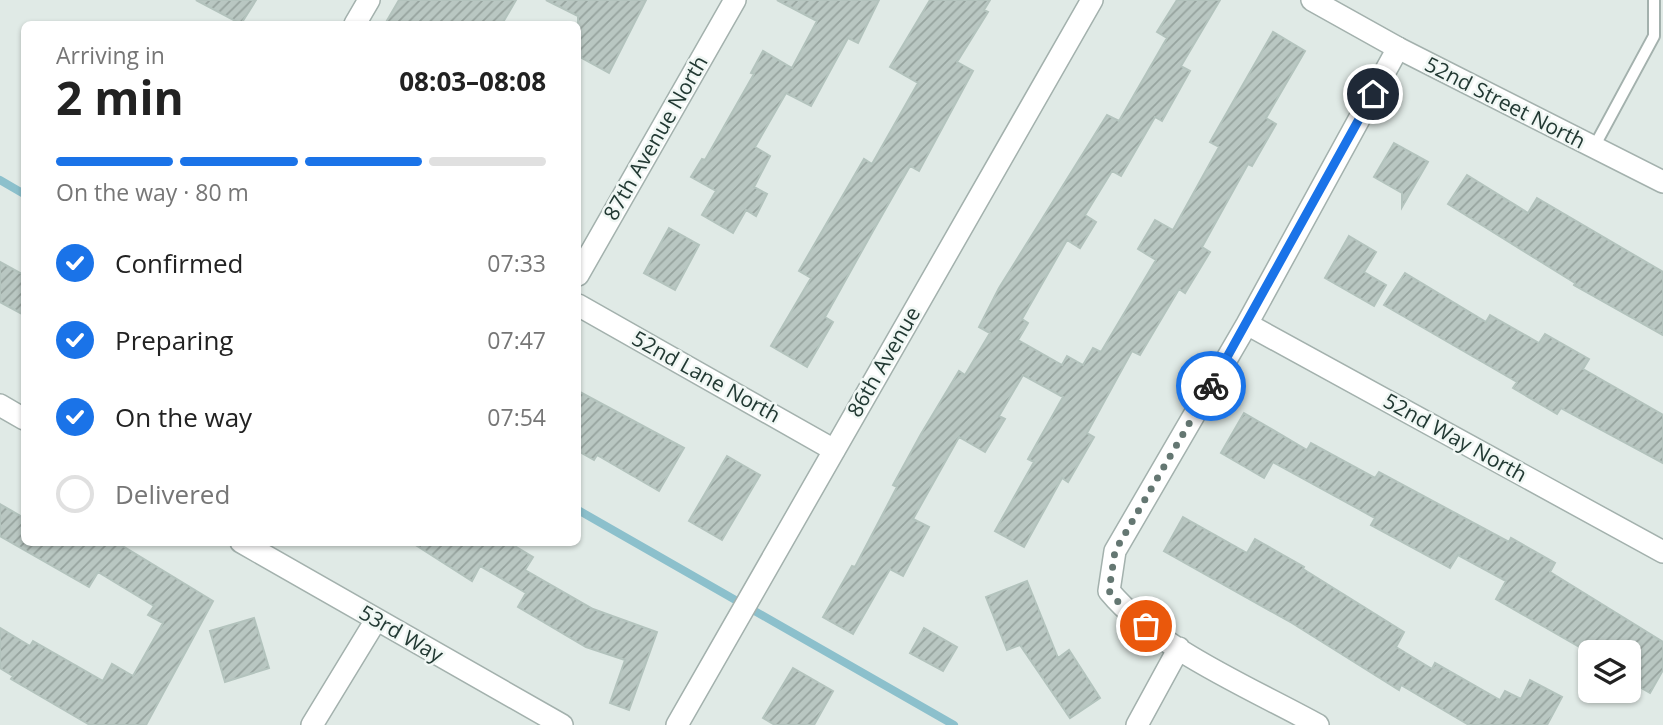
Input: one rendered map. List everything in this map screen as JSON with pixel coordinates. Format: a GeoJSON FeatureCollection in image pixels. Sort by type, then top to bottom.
{"type":"FeatureCollection","features":[{"type":"Feature","properties":{"kind":"street"},"geometry":{"type":"LineString","coordinates":[[357,21],[369,0]]}},
{"type":"Feature","properties":{"kind":"street","name":"87th Avenue North"},"geometry":{"type":"LineString","coordinates":[[581,270],[735,0]]}},
{"type":"Feature","properties":{"kind":"street","name":"86th Avenue"},"geometry":{"type":"LineString","coordinates":[[677,725],[1092,0]]}},
{"type":"Feature","properties":{"kind":"street","name":"52nd Street North"},"geometry":{"type":"LineString","coordinates":[[1312,0],[1398,48],[1663,182]]}},
{"type":"Feature","properties":{"kind":"street"},"geometry":{"type":"LineString","coordinates":[[1318,725],[1178,648],[1129,615],[1109,591],[1115,551],[1247,324],[1398,48]]}},
{"type":"Feature","properties":{"kind":"street","name":"52nd Lane North"},"geometry":{"type":"LineString","coordinates":[[581,307],[834,450]]}},
{"type":"Feature","properties":{"kind":"street","name":"52nd Way North"},"geometry":{"type":"LineString","coordinates":[[1247,324],[1663,552]]}},
{"type":"Feature","properties":{"kind":"street"},"geometry":{"type":"LineString","coordinates":[[0,405],[21,417]]}},
{"type":"Feature","properties":{"kind":"street","name":"53rd Way"},"geometry":{"type":"LineString","coordinates":[[248,546],[562,725]]}},
{"type":"Feature","properties":{"kind":"street"},"geometry":{"type":"LineString","coordinates":[[312,725],[376,620]]}},
{"type":"Feature","properties":{"kind":"street"},"geometry":{"type":"LineString","coordinates":[[1137,725],[1178,648]]}},
{"type":"Feature","properties":{"kind":"lane"},"geometry":{"type":"LineString","coordinates":[[1594,147],[1654,36],[1654,0]]}},
{"type":"Feature","properties":{"kind":"building"},"geometry":{"type":"Polygon","coordinates":[[[196,0],[256,0],[243,21],[235,21],[196,0]]]}},
{"type":"Feature","properties":{"kind":"building"},"geometry":{"type":"Polygon","coordinates":[[[399,0],[516,0],[504,21],[387,21],[399,0]]]}},
{"type":"Feature","properties":{"kind":"building"},"geometry":{"type":"Polygon","coordinates":[[[546,0],[646,0],[609,73],[581,58],[581,21],[578,21],[578,16],[546,0]]]}},
{"type":"Feature","properties":{"kind":"building"},"geometry":{"type":"Polygon","coordinates":[[[777,0],[879,0],[858,43],[848,38],[811,106],[786,93],[755,147],[770,156],[754,187],[767,194],[756,216],[746,210],[733,233],[702,215],[716,191],[691,177],[702,159],[705,160],[754,74],[751,73],[763,51],[792,68],[817,21],[777,0]]]}},
{"type":"Feature","properties":{"kind":"building"},"geometry":{"type":"Polygon","coordinates":[[[930,0],[990,0],[984,10],[988,12],[957,62],[973,71],[919,171],[910,166],[873,231],[825,317],[833,322],[807,367],[771,346],[811,278],[799,271],[864,159],[872,164],[918,83],[890,67],[930,0]]]}},
{"type":"Feature","properties":{"kind":"building"},"geometry":{"type":"Polygon","coordinates":[[[1177,0],[1220,0],[1181,66],[1190,71],[1162,121],[1155,117],[1121,176],[1112,171],[1085,215],[1096,222],[1080,248],[1067,240],[1022,319],[1028,323],[1018,340],[1062,365],[1067,356],[1083,365],[1093,348],[1101,352],[1156,260],[1138,249],[1155,220],[1173,230],[1219,147],[1210,142],[1273,32],[1305,51],[1266,118],[1276,124],[1252,166],[1248,164],[1202,247],[1210,252],[1185,293],[1179,289],[1140,355],[1132,351],[1087,433],[1094,437],[1068,482],[1062,478],[1024,547],[995,531],[1034,462],[1028,459],[1063,397],[1023,375],[999,416],[1005,419],[985,452],[959,437],[913,519],[929,527],[903,576],[890,569],[853,634],[823,617],[852,566],[855,567],[897,487],[893,485],[921,434],[959,371],[965,375],[990,333],[979,327],[999,288],[1107,115],[1119,121],[1167,38],[1157,32],[1177,0]]]}},
{"type":"Feature","properties":{"kind":"building"},"geometry":{"type":"Polygon","coordinates":[[[1394,143],[1428,162],[1402,207],[1402,193],[1374,177],[1394,143]]]}},
{"type":"Feature","properties":{"kind":"building"},"geometry":{"type":"Polygon","coordinates":[[[1467,175],[1528,213],[1537,198],[1663,272],[1663,335],[1574,285],[1575,283],[1448,204],[1467,175]]]}},
{"type":"Feature","properties":{"kind":"building"},"geometry":{"type":"Polygon","coordinates":[[[669,228],[699,245],[675,290],[644,273],[669,228]]]}},
{"type":"Feature","properties":{"kind":"building"},"geometry":{"type":"Polygon","coordinates":[[[1349,236],[1376,252],[1364,272],[1386,285],[1374,306],[1325,278],[1349,236]]]}},
{"type":"Feature","properties":{"kind":"building"},"geometry":{"type":"Polygon","coordinates":[[[0,262],[21,273],[21,313],[0,302],[0,262]]]}},
{"type":"Feature","properties":{"kind":"building"},"geometry":{"type":"Polygon","coordinates":[[[1405,273],[1486,322],[1490,315],[1539,343],[1545,334],[1589,359],[1583,369],[1663,415],[1663,463],[1561,408],[1557,414],[1513,388],[1517,382],[1384,305],[1405,273]]]}},
{"type":"Feature","properties":{"kind":"building"},"geometry":{"type":"Polygon","coordinates":[[[581,393],[684,448],[659,491],[597,455],[594,460],[581,453],[581,393]]]}},
{"type":"Feature","properties":{"kind":"building"},"geometry":{"type":"Polygon","coordinates":[[[1244,413],[1307,450],[1311,443],[1375,478],[1379,472],[1509,542],[1511,538],[1555,563],[1550,572],[1663,642],[1663,670],[1650,693],[1641,688],[1641,640],[1578,640],[1578,646],[1496,599],[1506,581],[1458,555],[1450,568],[1371,525],[1375,518],[1273,462],[1264,478],[1221,453],[1244,413]]]}},
{"type":"Feature","properties":{"kind":"building"},"geometry":{"type":"Polygon","coordinates":[[[727,456],[760,475],[722,540],[689,521],[727,456]]]}},
{"type":"Feature","properties":{"kind":"building"},"geometry":{"type":"Polygon","coordinates":[[[0,504],[21,516],[21,546],[123,546],[213,601],[146,725],[90,725],[11,679],[13,676],[0,668],[0,628],[30,646],[33,641],[103,681],[112,664],[133,676],[163,623],[148,615],[154,606],[98,572],[89,587],[0,536],[0,504]]]}},
{"type":"Feature","properties":{"kind":"building"},"geometry":{"type":"Polygon","coordinates":[[[1183,517],[1247,553],[1255,539],[1304,567],[1303,569],[1404,632],[1396,647],[1432,669],[1435,663],[1500,700],[1505,691],[1521,699],[1530,680],[1562,697],[1547,725],[1469,725],[1401,685],[1399,690],[1292,623],[1164,551],[1183,517]]]}},
{"type":"Feature","properties":{"kind":"building"},"geometry":{"type":"Polygon","coordinates":[[[417,546],[515,546],[533,557],[525,570],[593,609],[657,632],[629,710],[610,703],[625,660],[586,647],[518,607],[526,593],[480,566],[472,581],[417,546]]]}},
{"type":"Feature","properties":{"kind":"building"},"geometry":{"type":"Polygon","coordinates":[[[1027,581],[1058,658],[1069,650],[1100,698],[1070,718],[1020,645],[1007,650],[986,597],[1027,581]]]}},
{"type":"Feature","properties":{"kind":"building"},"geometry":{"type":"Polygon","coordinates":[[[254,618],[269,668],[225,682],[210,631],[254,618]]]}},
{"type":"Feature","properties":{"kind":"building"},"geometry":{"type":"Polygon","coordinates":[[[924,628],[957,647],[943,671],[910,653],[924,628]]]}},
{"type":"Feature","properties":{"kind":"building"},"geometry":{"type":"Polygon","coordinates":[[[793,668],[833,691],[814,725],[775,725],[763,718],[793,668]]]}},
{"type":"Feature","properties":{"kind":"waterway"},"geometry":{"type":"LineString","coordinates":[[0,180],[21,192]]}},
{"type":"Feature","properties":{"kind":"waterway"},"geometry":{"type":"LineString","coordinates":[[581,512],[954,725]]}},
{"type":"Feature","properties":{"kind":"way so far"},"geometry":{"type":"LineString","coordinates":[[1146,626],[1129,615],[1109,591],[1115,551],[1211,386]]}},
{"type":"Feature","properties":{"kind":"route"},"geometry":{"type":"LineString","coordinates":[[1211,386],[1373,94]]}}]}
